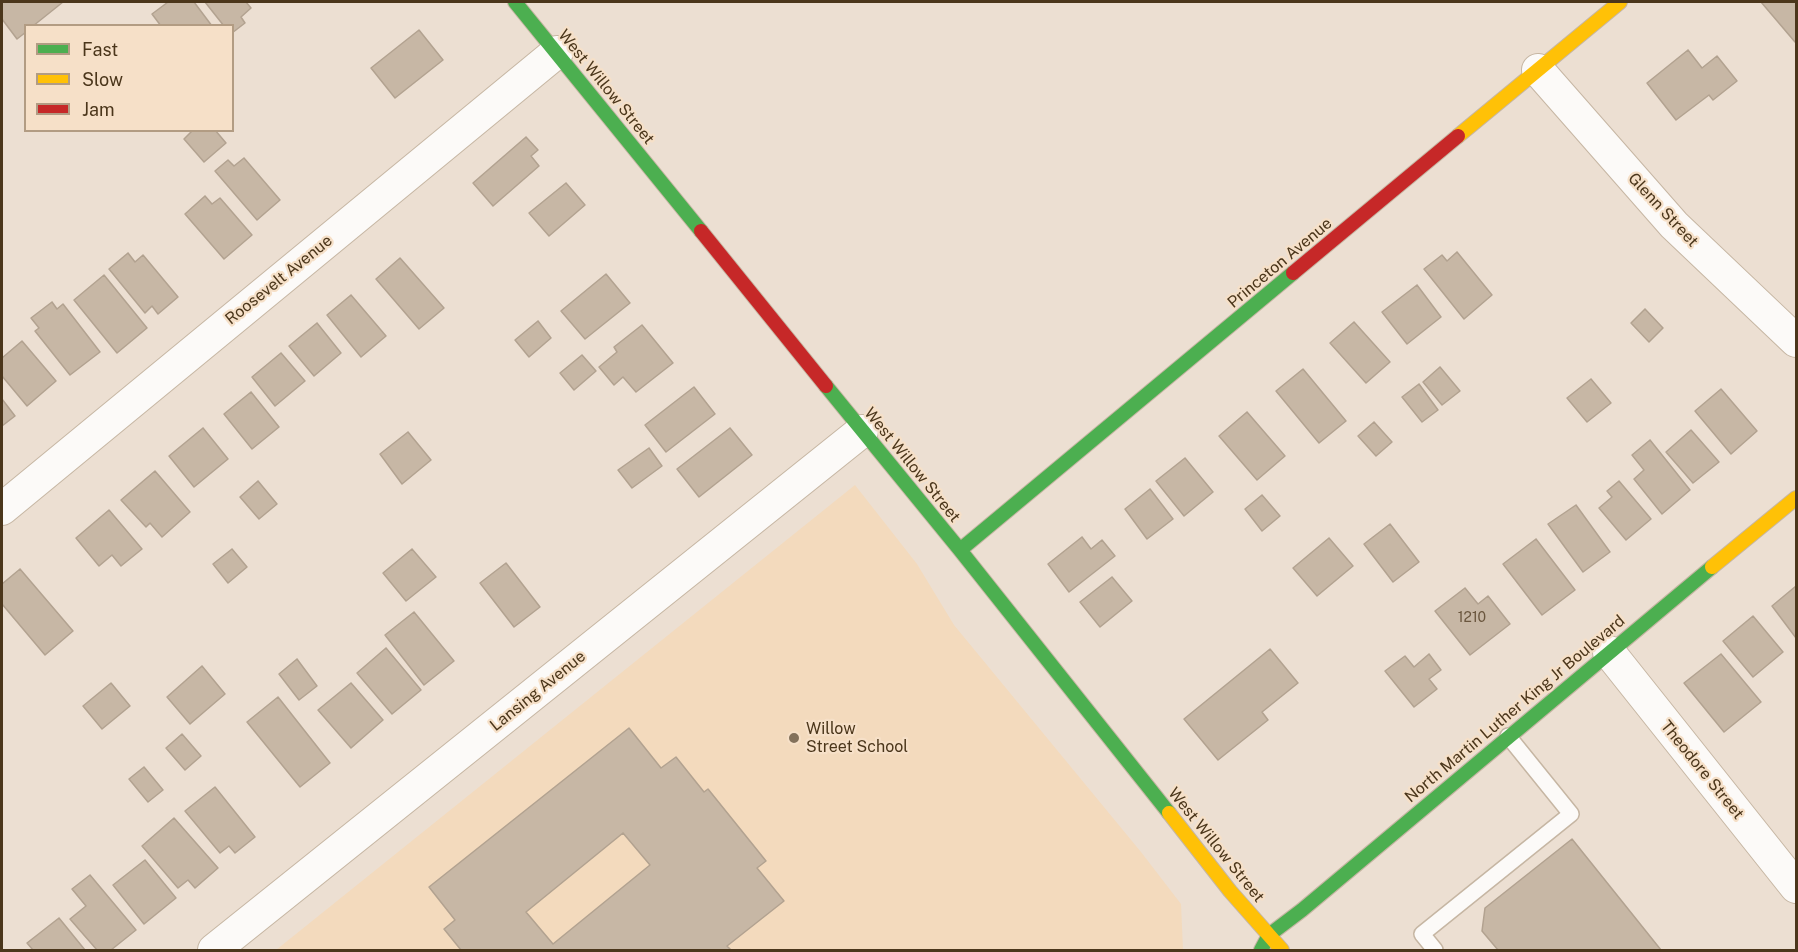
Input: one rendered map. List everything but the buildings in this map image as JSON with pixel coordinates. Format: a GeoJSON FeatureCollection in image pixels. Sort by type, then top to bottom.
{"type":"FeatureCollection","features":[{"type":"Feature","properties":{"kind":"street","name":"West Willow Street"},"geometry":{"type":"LineString","coordinates":[[515,2],[960,550],[1230,891],[1282,951]]}},
{"type":"Feature","properties":{"kind":"street","name":"Princeton Avenue"},"geometry":{"type":"LineString","coordinates":[[960,550],[1620,2]]}},
{"type":"Feature","properties":{"kind":"street","name":"Roosevelt Avenue"},"geometry":{"type":"LineString","coordinates":[[2,509],[557,52]]}},
{"type":"Feature","properties":{"kind":"street","name":"Glenn Street"},"geometry":{"type":"LineString","coordinates":[[1538,70],[1674,225],[1797,341]]}},
{"type":"Feature","properties":{"kind":"street","name":"Lansing Avenue"},"geometry":{"type":"LineString","coordinates":[[213,951],[862,431]]}},
{"type":"Feature","properties":{"kind":"street","name":"North Martin Luther King Jr Boulevard"},"geometry":{"type":"LineString","coordinates":[[1261,951],[1269,935],[1797,498]]}},
{"type":"Feature","properties":{"kind":"street","name":"Theodore Street"},"geometry":{"type":"LineString","coordinates":[[1609,652],[1797,887]]}},
{"type":"Feature","properties":{"kind":"lane"},"geometry":{"type":"LineString","coordinates":[[1435,951],[1422,934],[1571,814],[1508,736]]}},
{"type":"Feature","properties":{"kind":"shaded area","name":"Willow Street School"},"geometry":{"type":"Polygon","coordinates":[[[855,485],[917,564],[954,625],[1181,904],[1183,950],[276,950],[855,485]]]}},
{"type":"Feature","properties":{"kind":"traffic: fast"},"geometry":{"type":"LineString","coordinates":[[515,2],[701,231]]}},
{"type":"Feature","properties":{"kind":"traffic: fast"},"geometry":{"type":"LineString","coordinates":[[960,550],[1293,273]]}},
{"type":"Feature","properties":{"kind":"traffic: fast"},"geometry":{"type":"LineString","coordinates":[[826,386],[1169,813]]}},
{"type":"Feature","properties":{"kind":"traffic: fast"},"geometry":{"type":"LineString","coordinates":[[1261,950],[1269,935],[1302,910],[1712,567]]}},
{"type":"Feature","properties":{"kind":"traffic: slow"},"geometry":{"type":"LineString","coordinates":[[1458,136],[1620,2]]}},
{"type":"Feature","properties":{"kind":"traffic: slow"},"geometry":{"type":"LineString","coordinates":[[1712,567],[1796,498]]}},
{"type":"Feature","properties":{"kind":"traffic: slow"},"geometry":{"type":"LineString","coordinates":[[1169,813],[1230,891],[1282,950]]}},
{"type":"Feature","properties":{"kind":"traffic: jam"},"geometry":{"type":"LineString","coordinates":[[1293,273],[1458,136]]}},
{"type":"Feature","properties":{"kind":"traffic: jam"},"geometry":{"type":"LineString","coordinates":[[701,231],[826,386]]}},
{"type":"Feature","properties":{"kind":"place","name":"Willow Street School"},"geometry":{"type":"Point","coordinates":[794,738]}}]}
